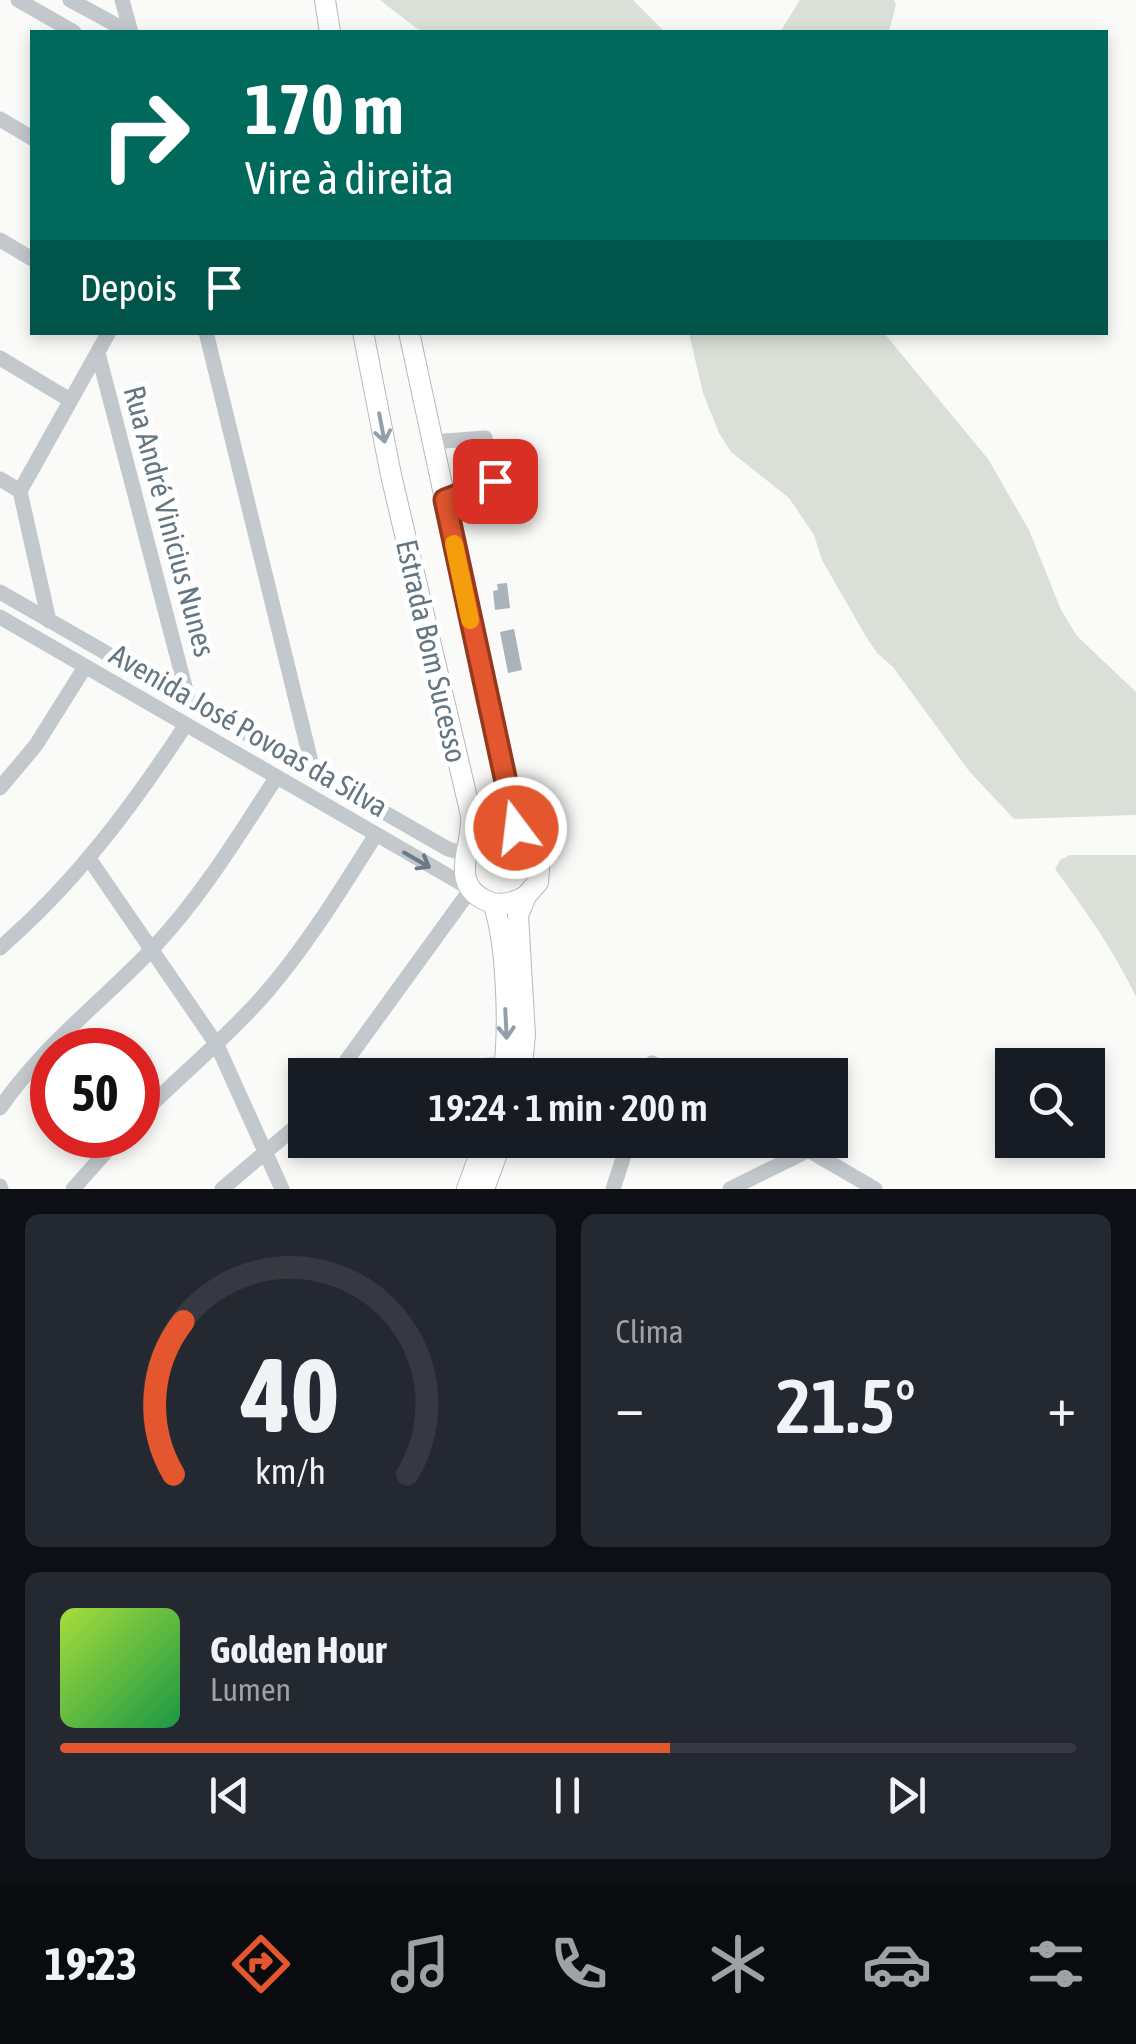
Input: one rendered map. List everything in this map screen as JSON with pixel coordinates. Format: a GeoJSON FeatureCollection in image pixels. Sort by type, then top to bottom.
{"type":"FeatureCollection","features":[{"type":"Feature","properties":{"kind":"main road"},"geometry":{"type":"LineString","coordinates":[[325,0],[330,30]]}},
{"type":"Feature","properties":{"kind":"main road","name":"Estrada Bom Sucesso"},"geometry":{"type":"LineString","coordinates":[[364,335],[391,475],[471,815],[463,866],[471,889]]}},
{"type":"Feature","properties":{"kind":"main road"},"geometry":{"type":"LineString","coordinates":[[410,335],[516,828]]}},
{"type":"Feature","properties":{"kind":"main road"},"geometry":{"type":"LineString","coordinates":[[468,848],[486,829],[516,828],[537,846],[542,864],[538,882],[526,896],[518,916],[512,967],[510,1058]]}},
{"type":"Feature","properties":{"kind":"main road"},"geometry":{"type":"LineString","coordinates":[[471,889],[493,903],[510,903],[526,896]]}},
{"type":"Feature","properties":{"kind":"main road"},"geometry":{"type":"LineString","coordinates":[[493,903],[512,967]]}},
{"type":"Feature","properties":{"kind":"main road"},"geometry":{"type":"LineString","coordinates":[[468,1188],[479,1158]]}},
{"type":"Feature","properties":{"kind":"main road"},"geometry":{"type":"LineString","coordinates":[[468,1188],[489,1158]]}},
{"type":"Feature","properties":{"kind":"street"},"geometry":{"type":"LineString","coordinates":[[18,0],[70,30]]}},
{"type":"Feature","properties":{"kind":"street"},"geometry":{"type":"LineString","coordinates":[[70,0],[126,30]]}},
{"type":"Feature","properties":{"kind":"street"},"geometry":{"type":"LineString","coordinates":[[122,0],[130,30]]}},
{"type":"Feature","properties":{"kind":"street"},"geometry":{"type":"LineString","coordinates":[[0,120],[30,137]]}},
{"type":"Feature","properties":{"kind":"street"},"geometry":{"type":"LineString","coordinates":[[0,240],[30,258]]}},
{"type":"Feature","properties":{"kind":"street"},"geometry":{"type":"LineString","coordinates":[[49,621],[20,492],[107,335]]}},
{"type":"Feature","properties":{"kind":"street"},"geometry":{"type":"LineString","coordinates":[[207,335],[314,774]]}},
{"type":"Feature","properties":{"kind":"street","name":"Rua André Vinicius Nunes"},"geometry":{"type":"LineString","coordinates":[[98,353],[189,702]]}},
{"type":"Feature","properties":{"kind":"street"},"geometry":{"type":"LineString","coordinates":[[0,358],[70,400]]}},
{"type":"Feature","properties":{"kind":"street"},"geometry":{"type":"LineString","coordinates":[[432,442],[484,438],[493,460],[495,481],[445,500]]}},
{"type":"Feature","properties":{"kind":"street"},"geometry":{"type":"LineString","coordinates":[[0,479],[20,492]]}},
{"type":"Feature","properties":{"kind":"street","name":"Avenida José Povoas da Silva"},"geometry":{"type":"LineString","coordinates":[[0,592],[448,849],[468,848]]}},
{"type":"Feature","properties":{"kind":"street","name":"Avenida José Povoas da Silva"},"geometry":{"type":"LineString","coordinates":[[0,617],[471,889]]}},
{"type":"Feature","properties":{"kind":"street"},"geometry":{"type":"LineString","coordinates":[[0,788],[45,732],[85,667]]}},
{"type":"Feature","properties":{"kind":"street"},"geometry":{"type":"LineString","coordinates":[[0,948],[90,860],[132,807],[185,726]]}},
{"type":"Feature","properties":{"kind":"street"},"geometry":{"type":"LineString","coordinates":[[0,1108],[51,1043],[153,948],[197,897],[276,778]]}},
{"type":"Feature","properties":{"kind":"street"},"geometry":{"type":"LineString","coordinates":[[160,1097],[265,994],[320,923],[375,836]]}},
{"type":"Feature","properties":{"kind":"street"},"geometry":{"type":"LineString","coordinates":[[90,860],[216,1045],[282,1189]]}},
{"type":"Feature","properties":{"kind":"street"},"geometry":{"type":"LineString","coordinates":[[348,1058],[471,889]]}},
{"type":"Feature","properties":{"kind":"street"},"geometry":{"type":"LineString","coordinates":[[222,1189],[288,1134]]}},
{"type":"Feature","properties":{"kind":"street"},"geometry":{"type":"LineString","coordinates":[[73,1189],[101,1158]]}},
{"type":"Feature","properties":{"kind":"street"},"geometry":{"type":"LineString","coordinates":[[614,1189],[623,1158]]}},
{"type":"Feature","properties":{"kind":"street"},"geometry":{"type":"LineString","coordinates":[[730,1189],[794,1158]]}},
{"type":"Feature","properties":{"kind":"street"},"geometry":{"type":"LineString","coordinates":[[823,1158],[875,1189]]}},
{"type":"Feature","properties":{"kind":"shaded area"},"geometry":{"type":"Polygon","coordinates":[[[380,0],[633,0],[663,30],[421,30],[380,0]]]}},
{"type":"Feature","properties":{"kind":"shaded area"},"geometry":{"type":"Polygon","coordinates":[[[800,0],[894,0],[896,5],[890,30],[781,30],[800,0]]]}},
{"type":"Feature","properties":{"kind":"shaded area"},"geometry":{"type":"Polygon","coordinates":[[[689,335],[886,335],[988,459],[1029,530],[1061,610],[1077,636],[1136,692],[1136,815],[1014,819],[969,771],[893,667],[877,653],[822,560],[814,535],[789,498],[731,452],[703,393],[689,335]]]}},
{"type":"Feature","properties":{"kind":"shaded area"},"geometry":{"type":"Polygon","coordinates":[[[1070,855],[1136,855],[1136,997],[1109,947],[1055,869],[1060,860],[1070,855]]]}},
{"type":"Feature","properties":{"kind":"building"},"geometry":{"type":"Polygon","coordinates":[[[507,583],[510,608],[495,610],[493,591],[498,590],[497,584],[507,583]]]}},
{"type":"Feature","properties":{"kind":"building"},"geometry":{"type":"Polygon","coordinates":[[[514,629],[522,670],[508,673],[500,632],[514,629]]]}},
{"type":"Feature","properties":{"kind":"slow traffic"},"geometry":{"type":"LineString","coordinates":[[454,544],[470,620]]}},
{"type":"Feature","properties":{"kind":"route"},"geometry":{"type":"LineString","coordinates":[[495,481],[445,500],[516,828]]}}]}
